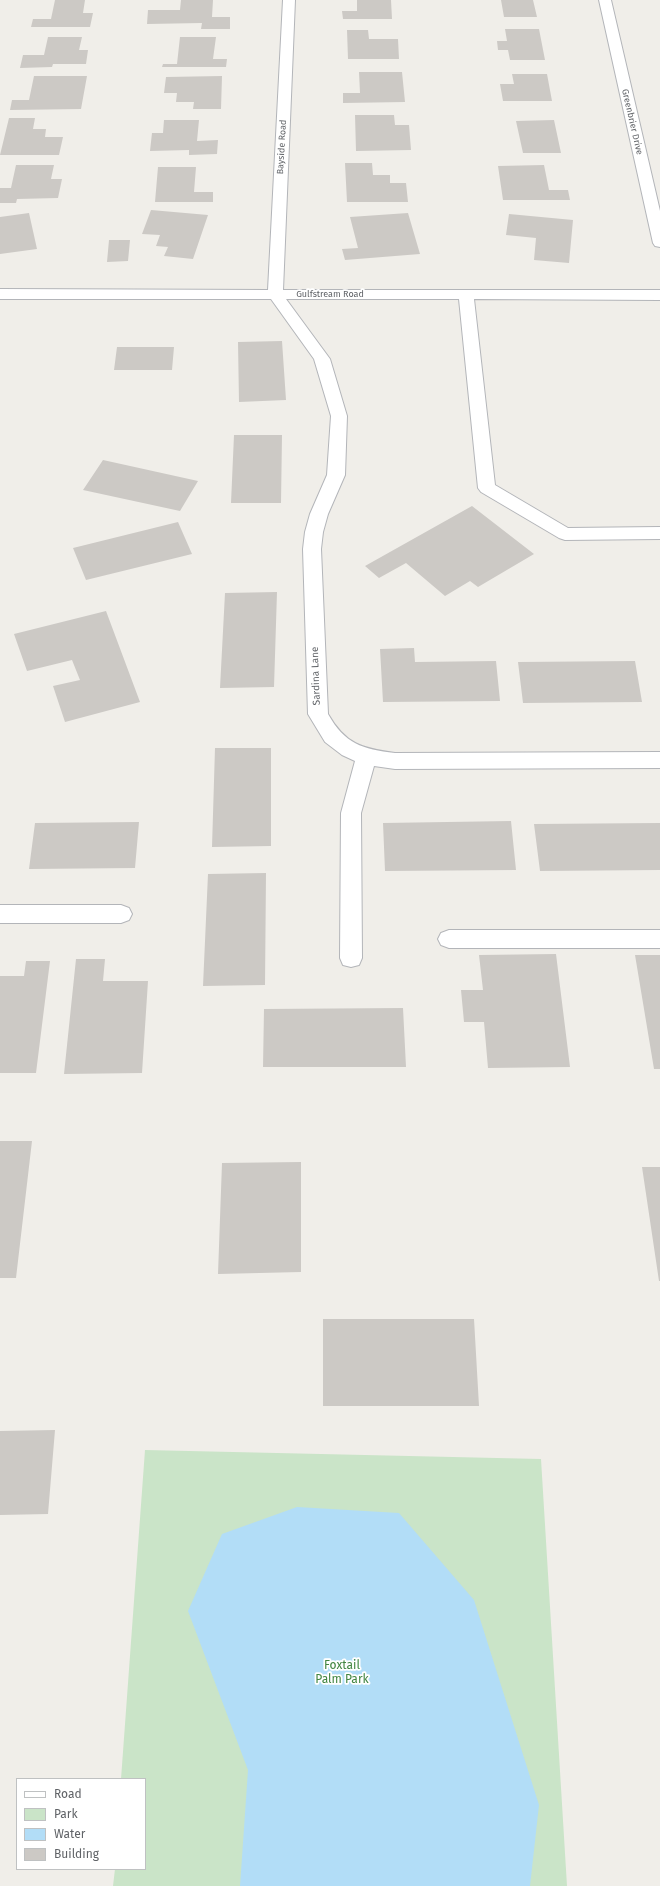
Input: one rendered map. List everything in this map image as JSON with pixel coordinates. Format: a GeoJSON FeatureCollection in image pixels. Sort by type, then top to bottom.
{"type":"FeatureCollection","features":[{"type":"Feature","properties":{"kind":"street","name":"Bayside Road"},"geometry":{"type":"LineString","coordinates":[[275,294],[289,0]]}},
{"type":"Feature","properties":{"kind":"street","name":"Greenbrier Drive"},"geometry":{"type":"LineString","coordinates":[[604,0],[660,243]]}},
{"type":"Feature","properties":{"kind":"street","name":"Gulfstream Road"},"geometry":{"type":"LineString","coordinates":[[0,294],[660,294]]}},
{"type":"Feature","properties":{"kind":"street","name":"Sardina Lane"},"geometry":{"type":"LineString","coordinates":[[275,294],[322,359],[339,416],[336,476],[319,514],[314,532],[312,549],[318,714],[327,732],[344,747],[366,758],[395,761],[660,760]]}},
{"type":"Feature","properties":{"kind":"street"},"geometry":{"type":"LineString","coordinates":[[466,294],[487,488],[565,534],[660,533]]}},
{"type":"Feature","properties":{"kind":"street"},"geometry":{"type":"LineString","coordinates":[[351,958],[351,813],[366,758]]}},
{"type":"Feature","properties":{"kind":"street"},"geometry":{"type":"LineString","coordinates":[[0,914],[121,914]]}},
{"type":"Feature","properties":{"kind":"street"},"geometry":{"type":"LineString","coordinates":[[449,939],[660,939]]}},
{"type":"Feature","properties":{"kind":"green space","name":"Foxtail Palm Park"},"geometry":{"type":"Polygon","coordinates":[[[145,1450],[541,1459],[567,1886],[113,1886],[115,1870],[146,1870],[146,1778],[121,1778],[145,1450]]]}},
{"type":"Feature","properties":{"kind":"water"},"geometry":{"type":"Polygon","coordinates":[[[297,1507],[399,1513],[474,1600],[539,1805],[530,1886],[240,1886],[248,1770],[188,1611],[222,1534],[297,1507]]]}},
{"type":"Feature","properties":{"kind":"building"},"geometry":{"type":"Polygon","coordinates":[[[55,0],[85,0],[83,13],[93,13],[90,27],[31,27],[33,19],[51,19],[55,0]]]}},
{"type":"Feature","properties":{"kind":"building"},"geometry":{"type":"Polygon","coordinates":[[[181,0],[213,0],[212,17],[230,17],[230,29],[201,29],[202,23],[147,24],[148,10],[180,10],[181,0]]]}},
{"type":"Feature","properties":{"kind":"building"},"geometry":{"type":"Polygon","coordinates":[[[357,0],[391,0],[392,19],[343,19],[342,11],[357,11],[357,0]]]}},
{"type":"Feature","properties":{"kind":"building"},"geometry":{"type":"Polygon","coordinates":[[[501,0],[533,0],[537,17],[504,17],[501,0]]]}},
{"type":"Feature","properties":{"kind":"building"},"geometry":{"type":"Polygon","coordinates":[[[505,29],[539,29],[545,60],[510,60],[508,50],[498,50],[497,41],[507,41],[505,29]]]}},
{"type":"Feature","properties":{"kind":"building"},"geometry":{"type":"Polygon","coordinates":[[[347,30],[368,30],[369,39],[398,39],[399,59],[348,59],[347,30]]]}},
{"type":"Feature","properties":{"kind":"building"},"geometry":{"type":"Polygon","coordinates":[[[48,37],[82,37],[79,50],[88,50],[86,64],[53,64],[52,67],[20,68],[23,55],[44,55],[48,37]]]}},
{"type":"Feature","properties":{"kind":"building"},"geometry":{"type":"Polygon","coordinates":[[[180,37],[216,37],[213,59],[227,59],[226,67],[162,67],[163,64],[177,64],[180,37]]]}},
{"type":"Feature","properties":{"kind":"building"},"geometry":{"type":"Polygon","coordinates":[[[359,72],[402,72],[405,102],[343,103],[343,93],[360,93],[359,72]]]}},
{"type":"Feature","properties":{"kind":"building"},"geometry":{"type":"Polygon","coordinates":[[[512,74],[547,74],[552,101],[503,101],[500,84],[514,84],[512,74]]]}},
{"type":"Feature","properties":{"kind":"building"},"geometry":{"type":"Polygon","coordinates":[[[34,76],[87,76],[81,109],[10,110],[12,100],[29,100],[34,76]]]}},
{"type":"Feature","properties":{"kind":"building"},"geometry":{"type":"Polygon","coordinates":[[[222,76],[221,109],[193,109],[194,102],[176,102],[177,93],[164,93],[166,77],[222,76]]]}},
{"type":"Feature","properties":{"kind":"building"},"geometry":{"type":"Polygon","coordinates":[[[355,115],[394,115],[395,125],[409,125],[411,150],[356,151],[355,115]]]}},
{"type":"Feature","properties":{"kind":"building"},"geometry":{"type":"Polygon","coordinates":[[[9,118],[35,118],[33,129],[46,129],[45,137],[63,137],[59,155],[0,155],[9,118]]]}},
{"type":"Feature","properties":{"kind":"building"},"geometry":{"type":"Polygon","coordinates":[[[164,120],[199,120],[197,141],[218,140],[217,154],[189,155],[189,150],[150,151],[152,133],[163,133],[164,120]]]}},
{"type":"Feature","properties":{"kind":"building"},"geometry":{"type":"Polygon","coordinates":[[[554,120],[561,153],[523,153],[516,121],[554,120]]]}},
{"type":"Feature","properties":{"kind":"building"},"geometry":{"type":"Polygon","coordinates":[[[345,163],[372,163],[373,175],[390,175],[390,183],[406,183],[408,202],[347,202],[345,163]]]}},
{"type":"Feature","properties":{"kind":"building"},"geometry":{"type":"Polygon","coordinates":[[[16,165],[54,165],[51,179],[62,179],[58,198],[17,199],[16,203],[0,203],[0,188],[11,188],[16,165]]]}},
{"type":"Feature","properties":{"kind":"building"},"geometry":{"type":"Polygon","coordinates":[[[544,165],[549,190],[568,190],[570,200],[503,200],[498,166],[544,165]]]}},
{"type":"Feature","properties":{"kind":"building"},"geometry":{"type":"Polygon","coordinates":[[[158,167],[196,167],[194,192],[213,192],[213,202],[155,202],[158,167]]]}},
{"type":"Feature","properties":{"kind":"building"},"geometry":{"type":"Polygon","coordinates":[[[151,210],[208,215],[193,259],[164,256],[168,247],[156,246],[160,235],[142,234],[151,210]]]}},
{"type":"Feature","properties":{"kind":"building"},"geometry":{"type":"Polygon","coordinates":[[[29,213],[37,249],[0,254],[0,217],[29,213]]]}},
{"type":"Feature","properties":{"kind":"building"},"geometry":{"type":"Polygon","coordinates":[[[408,213],[420,254],[345,260],[342,249],[358,248],[350,217],[408,213]]]}},
{"type":"Feature","properties":{"kind":"building"},"geometry":{"type":"Polygon","coordinates":[[[509,214],[573,220],[569,263],[534,260],[536,238],[506,235],[509,214]]]}},
{"type":"Feature","properties":{"kind":"building"},"geometry":{"type":"Polygon","coordinates":[[[109,240],[130,240],[128,261],[107,262],[109,240]]]}},
{"type":"Feature","properties":{"kind":"building"},"geometry":{"type":"Polygon","coordinates":[[[282,341],[286,400],[239,402],[238,342],[282,341]]]}},
{"type":"Feature","properties":{"kind":"building"},"geometry":{"type":"Polygon","coordinates":[[[117,347],[174,347],[172,370],[114,370],[117,347]]]}},
{"type":"Feature","properties":{"kind":"building"},"geometry":{"type":"Polygon","coordinates":[[[234,435],[282,435],[281,503],[231,503],[234,435]]]}},
{"type":"Feature","properties":{"kind":"building"},"geometry":{"type":"Polygon","coordinates":[[[103,460],[198,481],[180,511],[83,490],[103,460]]]}},
{"type":"Feature","properties":{"kind":"building"},"geometry":{"type":"Polygon","coordinates":[[[472,506],[534,554],[478,587],[470,581],[445,596],[406,563],[379,578],[365,566],[472,506]]]}},
{"type":"Feature","properties":{"kind":"building"},"geometry":{"type":"Polygon","coordinates":[[[178,522],[192,554],[86,580],[73,548],[178,522]]]}},
{"type":"Feature","properties":{"kind":"building"},"geometry":{"type":"Polygon","coordinates":[[[277,592],[274,687],[220,688],[225,593],[277,592]]]}},
{"type":"Feature","properties":{"kind":"building"},"geometry":{"type":"Polygon","coordinates":[[[106,611],[140,702],[65,722],[53,686],[80,680],[72,660],[27,671],[14,634],[106,611]]]}},
{"type":"Feature","properties":{"kind":"building"},"geometry":{"type":"Polygon","coordinates":[[[414,648],[415,662],[496,661],[500,701],[383,702],[380,649],[414,648]]]}},
{"type":"Feature","properties":{"kind":"building"},"geometry":{"type":"Polygon","coordinates":[[[635,661],[642,702],[523,703],[518,662],[635,661]]]}},
{"type":"Feature","properties":{"kind":"building"},"geometry":{"type":"Polygon","coordinates":[[[215,748],[271,748],[271,846],[212,847],[215,748]]]}},
{"type":"Feature","properties":{"kind":"building"},"geometry":{"type":"Polygon","coordinates":[[[511,821],[516,870],[385,871],[383,823],[511,821]]]}},
{"type":"Feature","properties":{"kind":"building"},"geometry":{"type":"Polygon","coordinates":[[[139,822],[135,868],[29,869],[35,823],[139,822]]]}},
{"type":"Feature","properties":{"kind":"building"},"geometry":{"type":"Polygon","coordinates":[[[660,823],[660,870],[540,871],[534,824],[660,823]]]}},
{"type":"Feature","properties":{"kind":"building"},"geometry":{"type":"Polygon","coordinates":[[[266,873],[265,985],[203,986],[208,874],[266,873]]]}},
{"type":"Feature","properties":{"kind":"building"},"geometry":{"type":"Polygon","coordinates":[[[556,954],[570,1067],[488,1068],[484,1022],[464,1022],[461,990],[483,990],[479,955],[556,954]]]}},
{"type":"Feature","properties":{"kind":"building"},"geometry":{"type":"Polygon","coordinates":[[[635,955],[660,955],[660,1069],[654,1069],[635,955]]]}},
{"type":"Feature","properties":{"kind":"building"},"geometry":{"type":"Polygon","coordinates":[[[76,959],[105,959],[103,981],[148,981],[142,1073],[64,1074],[76,959]]]}},
{"type":"Feature","properties":{"kind":"building"},"geometry":{"type":"Polygon","coordinates":[[[26,961],[50,961],[36,1073],[0,1073],[0,976],[24,976],[26,961]]]}},
{"type":"Feature","properties":{"kind":"building"},"geometry":{"type":"Polygon","coordinates":[[[403,1008],[406,1067],[263,1067],[264,1009],[403,1008]]]}},
{"type":"Feature","properties":{"kind":"building"},"geometry":{"type":"Polygon","coordinates":[[[0,1141],[32,1141],[16,1278],[0,1278],[0,1141]]]}},
{"type":"Feature","properties":{"kind":"building"},"geometry":{"type":"Polygon","coordinates":[[[301,1162],[301,1272],[218,1274],[222,1163],[301,1162]]]}},
{"type":"Feature","properties":{"kind":"building"},"geometry":{"type":"Polygon","coordinates":[[[642,1167],[660,1167],[660,1281],[659,1281],[642,1167]]]}},
{"type":"Feature","properties":{"kind":"building"},"geometry":{"type":"Polygon","coordinates":[[[323,1319],[474,1319],[479,1406],[323,1406],[323,1319]]]}},
{"type":"Feature","properties":{"kind":"building"},"geometry":{"type":"Polygon","coordinates":[[[55,1430],[48,1514],[0,1515],[0,1431],[55,1430]]]}}]}
